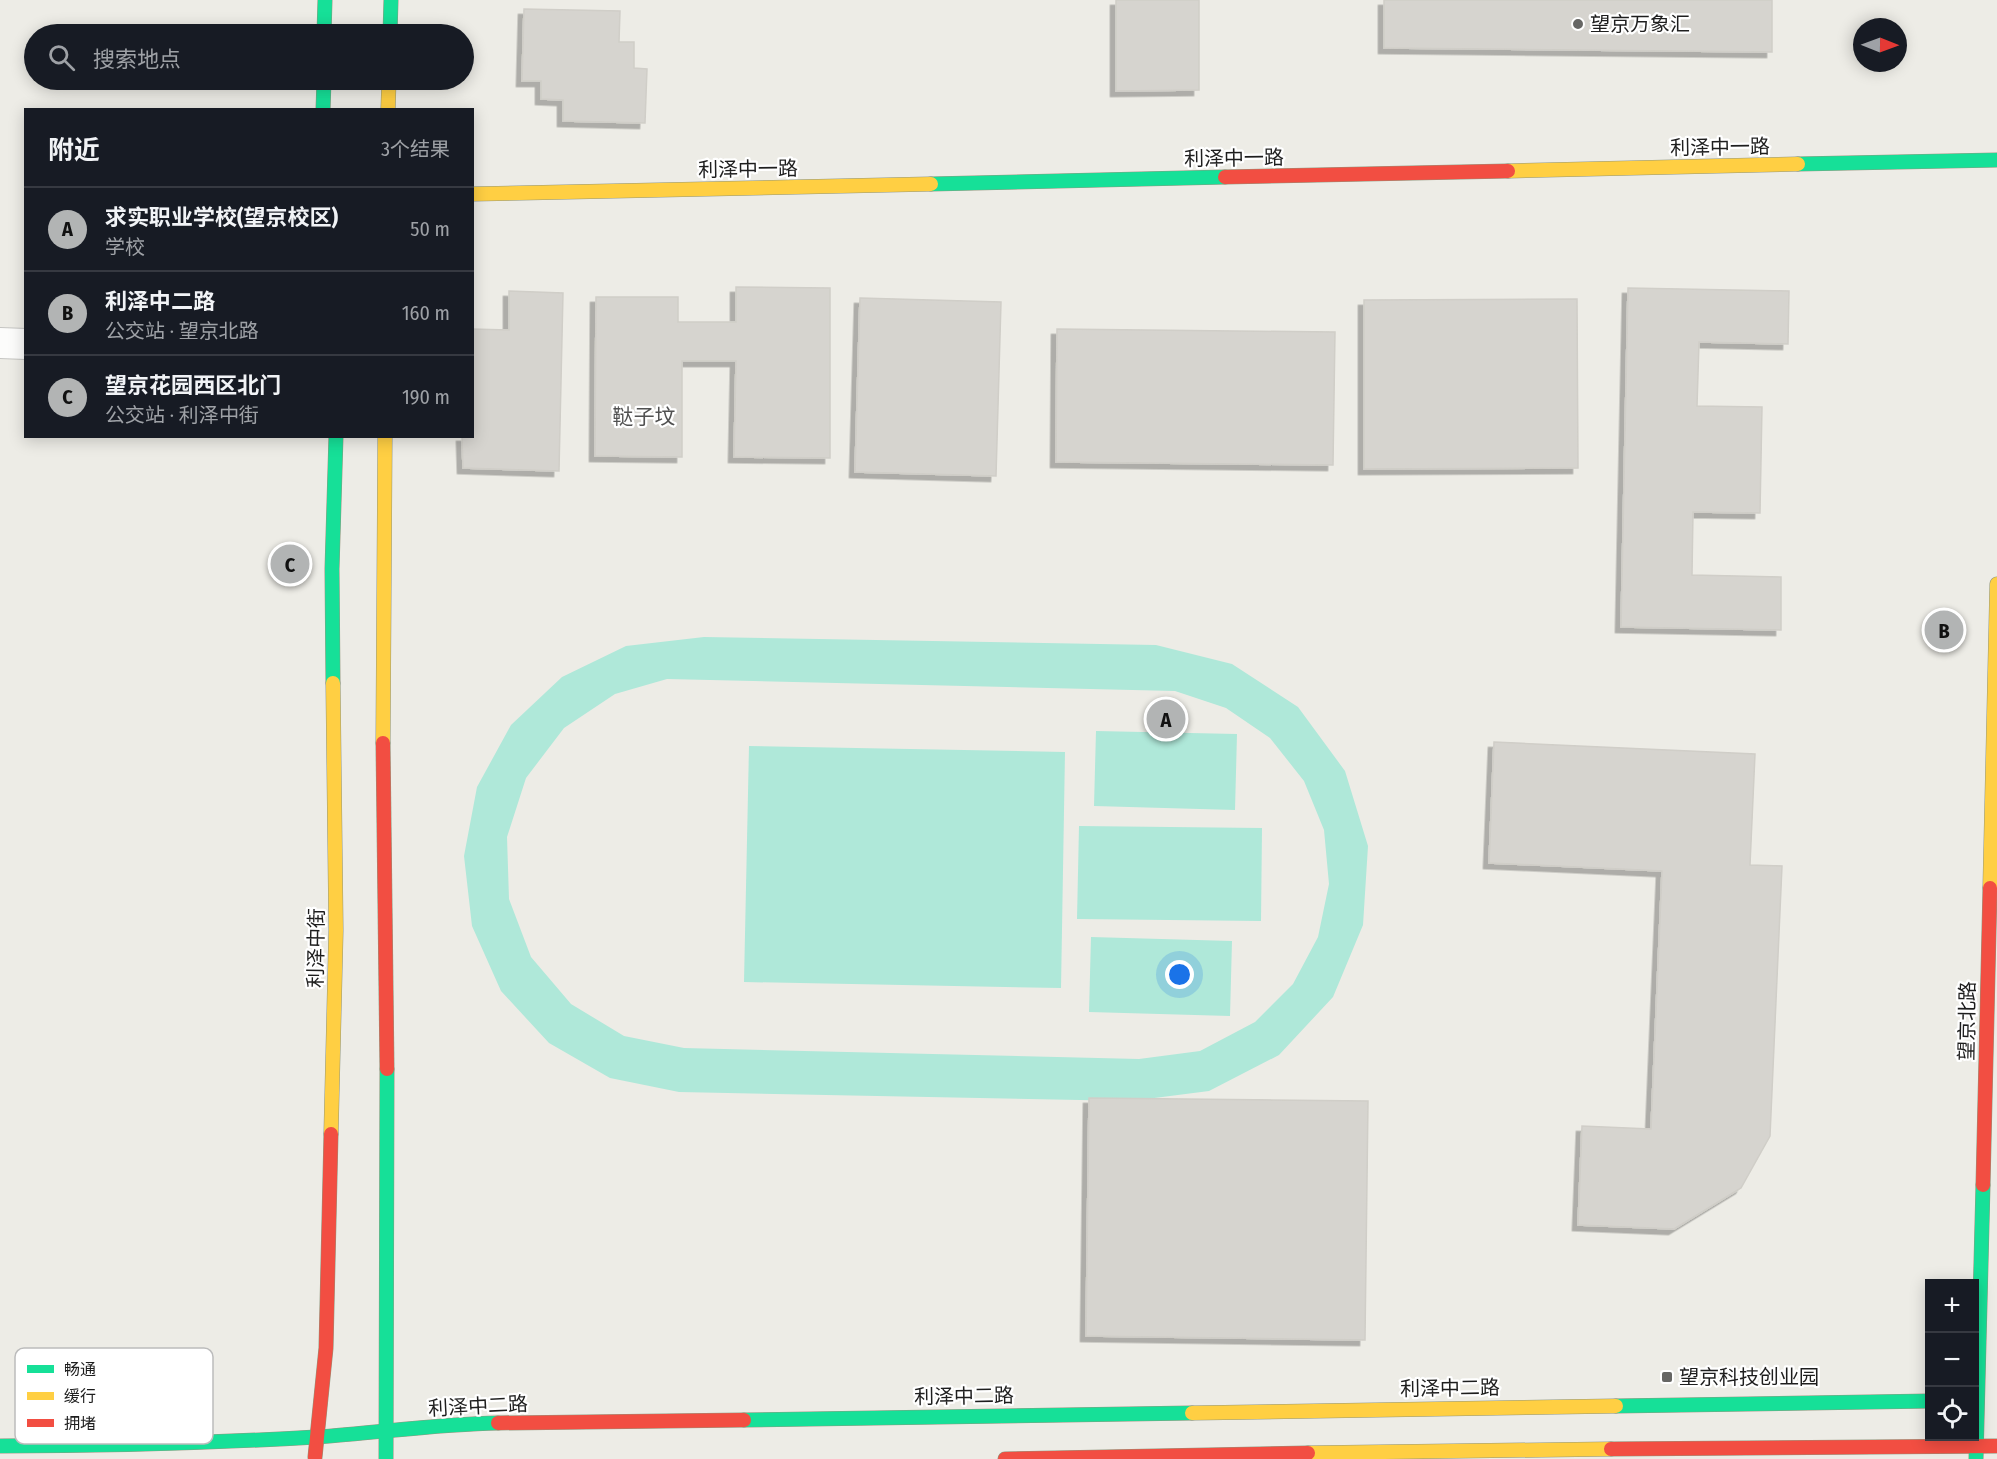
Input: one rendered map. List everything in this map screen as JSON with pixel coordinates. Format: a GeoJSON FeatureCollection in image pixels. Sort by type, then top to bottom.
{"type":"FeatureCollection","features":[{"type":"Feature","properties":{"kind":"street"},"geometry":{"type":"LineString","coordinates":[[324,0],[324,24]]}},
{"type":"Feature","properties":{"kind":"street"},"geometry":{"type":"LineString","coordinates":[[390,24],[391,0]]}},
{"type":"Feature","properties":{"kind":"street"},"geometry":{"type":"LineString","coordinates":[[323,108],[324,90]]}},
{"type":"Feature","properties":{"kind":"street"},"geometry":{"type":"LineString","coordinates":[[388,108],[389,90]]}},
{"type":"Feature","properties":{"kind":"street","name":"利泽中一路"},"geometry":{"type":"LineString","coordinates":[[474,194],[1997,160]]}},
{"type":"Feature","properties":{"kind":"street"},"geometry":{"type":"LineString","coordinates":[[0,343],[24,344]]}},
{"type":"Feature","properties":{"kind":"street","name":"利泽中街"},"geometry":{"type":"LineString","coordinates":[[315,1459],[326,1348],[336,930],[332,581],[336,438]]}},
{"type":"Feature","properties":{"kind":"street"},"geometry":{"type":"LineString","coordinates":[[386,438],[384,821],[387,993],[386,1459]]}},
{"type":"Feature","properties":{"kind":"street","name":"望京北路"},"geometry":{"type":"LineString","coordinates":[[1977,1453],[1980,1401],[1997,584]]}},
{"type":"Feature","properties":{"kind":"street","name":"利泽中二路"},"geometry":{"type":"LineString","coordinates":[[213,1441],[317,1437],[465,1424],[1925,1401]]}},
{"type":"Feature","properties":{"kind":"street","name":"利泽中二路"},"geometry":{"type":"LineString","coordinates":[[0,1446],[154,1444]]}},
{"type":"Feature","properties":{"kind":"street"},"geometry":{"type":"LineString","coordinates":[[1005,1459],[1478,1449],[1855,1446],[1977,1453],[1997,1446]]}},
{"type":"Feature","properties":{"kind":"green space"},"geometry":{"type":"Polygon","coordinates":[[[704,637],[1156,645],[1232,664],[1298,707],[1345,771],[1368,846],[1363,925],[1333,997],[1279,1055],[1209,1091],[1131,1101],[679,1092],[610,1078],[549,1043],[501,991],[472,926],[464,856],[477,787],[511,725],[562,677],[626,646],[704,637]],[[667,679],[615,694],[564,728],[526,778],[507,837],[509,899],[531,957],[571,1004],[624,1036],[684,1048],[1139,1059],[1200,1051],[1255,1022],[1293,984],[1318,937],[1329,884],[1324,830],[1304,781],[1270,738],[1226,708],[1175,691],[667,679]]]}},
{"type":"Feature","properties":{"kind":"green space"},"geometry":{"type":"Polygon","coordinates":[[[1096,731],[1237,734],[1235,810],[1094,806],[1096,731]]]}},
{"type":"Feature","properties":{"kind":"green space"},"geometry":{"type":"Polygon","coordinates":[[[749,746],[1065,752],[1061,988],[744,982],[749,746]]]}},
{"type":"Feature","properties":{"kind":"green space"},"geometry":{"type":"Polygon","coordinates":[[[1079,826],[1262,828],[1261,921],[1077,919],[1079,826]]]}},
{"type":"Feature","properties":{"kind":"green space"},"geometry":{"type":"Polygon","coordinates":[[[1091,937],[1232,941],[1230,1016],[1089,1012],[1091,937]]]}},
{"type":"Feature","properties":{"kind":"building"},"geometry":{"type":"Polygon","coordinates":[[[1116,0],[1199,0],[1199,90],[1116,91],[1116,0]]]}},
{"type":"Feature","properties":{"kind":"building","name":"望京万象汇"},"geometry":{"type":"Polygon","coordinates":[[[1384,0],[1772,0],[1772,52],[1384,48],[1384,0]]]}},
{"type":"Feature","properties":{"kind":"building"},"geometry":{"type":"Polygon","coordinates":[[[524,9],[620,11],[619,42],[634,42],[634,68],[647,69],[645,123],[563,121],[563,100],[541,99],[541,81],[522,81],[524,9]]]}},
{"type":"Feature","properties":{"kind":"building"},"geometry":{"type":"Polygon","coordinates":[[[736,287],[830,288],[830,458],[734,457],[736,361],[682,361],[682,457],[595,456],[596,297],[678,297],[678,322],[736,322],[736,287]]]}},
{"type":"Feature","properties":{"kind":"building"},"geometry":{"type":"Polygon","coordinates":[[[1628,288],[1789,291],[1788,344],[1699,342],[1697,406],[1762,407],[1760,513],[1693,512],[1692,575],[1781,577],[1781,630],[1621,627],[1628,288]]]}},
{"type":"Feature","properties":{"kind":"building"},"geometry":{"type":"Polygon","coordinates":[[[509,291],[563,293],[559,471],[463,468],[462,438],[474,438],[474,329],[509,330],[509,291]]]}},
{"type":"Feature","properties":{"kind":"building"},"geometry":{"type":"Polygon","coordinates":[[[860,298],[1001,302],[996,476],[855,472],[860,298]]]}},
{"type":"Feature","properties":{"kind":"building"},"geometry":{"type":"Polygon","coordinates":[[[1577,299],[1578,468],[1364,469],[1364,300],[1577,299]]]}},
{"type":"Feature","properties":{"kind":"building"},"geometry":{"type":"Polygon","coordinates":[[[1057,329],[1335,332],[1333,465],[1056,462],[1057,329]]]}},
{"type":"Feature","properties":{"kind":"building"},"geometry":{"type":"Polygon","coordinates":[[[1494,742],[1755,754],[1750,865],[1782,866],[1770,1136],[1741,1188],[1674,1229],[1578,1225],[1582,1126],[1651,1129],[1662,871],[1489,863],[1494,742]]]}},
{"type":"Feature","properties":{"kind":"building"},"geometry":{"type":"Polygon","coordinates":[[[1089,1098],[1368,1101],[1365,1340],[1086,1336],[1089,1098]]]}},
{"type":"Feature","properties":{"kind":"traffic: fast"},"geometry":{"type":"LineString","coordinates":[[324,24],[325,0]]}},
{"type":"Feature","properties":{"kind":"traffic: fast"},"geometry":{"type":"LineString","coordinates":[[390,24],[391,0]]}},
{"type":"Feature","properties":{"kind":"traffic: fast"},"geometry":{"type":"LineString","coordinates":[[323,108],[324,90]]}},
{"type":"Feature","properties":{"kind":"traffic: fast"},"geometry":{"type":"LineString","coordinates":[[1798,164],[1997,160]]}},
{"type":"Feature","properties":{"kind":"traffic: fast"},"geometry":{"type":"LineString","coordinates":[[931,184],[1225,177]]}},
{"type":"Feature","properties":{"kind":"traffic: fast"},"geometry":{"type":"LineString","coordinates":[[333,683],[332,569],[336,438]]}},
{"type":"Feature","properties":{"kind":"traffic: fast"},"geometry":{"type":"LineString","coordinates":[[386,1459],[387,1069]]}},
{"type":"Feature","properties":{"kind":"traffic: fast"},"geometry":{"type":"LineString","coordinates":[[1976,1459],[1983,1185]]}},
{"type":"Feature","properties":{"kind":"traffic: fast"},"geometry":{"type":"LineString","coordinates":[[1616,1406],[1925,1401]]}},
{"type":"Feature","properties":{"kind":"traffic: fast"},"geometry":{"type":"LineString","coordinates":[[744,1420],[1192,1413]]}},
{"type":"Feature","properties":{"kind":"traffic: fast"},"geometry":{"type":"LineString","coordinates":[[213,1441],[498,1423]]}},
{"type":"Feature","properties":{"kind":"traffic: fast"},"geometry":{"type":"LineString","coordinates":[[0,1446],[144,1444]]}},
{"type":"Feature","properties":{"kind":"traffic: slow"},"geometry":{"type":"LineString","coordinates":[[388,108],[389,90]]}},
{"type":"Feature","properties":{"kind":"traffic: slow"},"geometry":{"type":"LineString","coordinates":[[1508,171],[1798,164]]}},
{"type":"Feature","properties":{"kind":"traffic: slow"},"geometry":{"type":"LineString","coordinates":[[474,194],[931,184]]}},
{"type":"Feature","properties":{"kind":"traffic: slow"},"geometry":{"type":"LineString","coordinates":[[383,743],[385,438]]}},
{"type":"Feature","properties":{"kind":"traffic: slow"},"geometry":{"type":"LineString","coordinates":[[1990,888],[1997,584]]}},
{"type":"Feature","properties":{"kind":"traffic: slow"},"geometry":{"type":"LineString","coordinates":[[331,1134],[336,930],[333,683]]}},
{"type":"Feature","properties":{"kind":"traffic: slow"},"geometry":{"type":"LineString","coordinates":[[1192,1413],[1616,1406]]}},
{"type":"Feature","properties":{"kind":"traffic: slow"},"geometry":{"type":"LineString","coordinates":[[1308,1453],[1611,1449]]}},
{"type":"Feature","properties":{"kind":"traffic: jam"},"geometry":{"type":"LineString","coordinates":[[1225,177],[1508,171]]}},
{"type":"Feature","properties":{"kind":"traffic: jam"},"geometry":{"type":"LineString","coordinates":[[383,743],[387,1069]]}},
{"type":"Feature","properties":{"kind":"traffic: jam"},"geometry":{"type":"LineString","coordinates":[[1983,1185],[1990,888]]}},
{"type":"Feature","properties":{"kind":"traffic: jam"},"geometry":{"type":"LineString","coordinates":[[315,1457],[326,1348],[331,1134]]}},
{"type":"Feature","properties":{"kind":"traffic: jam"},"geometry":{"type":"LineString","coordinates":[[498,1423],[744,1420]]}},
{"type":"Feature","properties":{"kind":"traffic: jam"},"geometry":{"type":"LineString","coordinates":[[1611,1449],[1997,1446]]}},
{"type":"Feature","properties":{"kind":"traffic: jam"},"geometry":{"type":"LineString","coordinates":[[1005,1459],[1308,1453]]}},
{"type":"Feature","properties":{"kind":"place","name":"望京万象汇"},"geometry":{"type":"Point","coordinates":[1578,24]}},
{"type":"Feature","properties":{"kind":"place","name":"望京花园西区北门"},"geometry":{"type":"Point","coordinates":[290,564]}},
{"type":"Feature","properties":{"kind":"place","name":"利泽中二路"},"geometry":{"type":"Point","coordinates":[1944,630]}},
{"type":"Feature","properties":{"kind":"place","name":"求实职业学校(望京校区)"},"geometry":{"type":"Point","coordinates":[1166,719]}},
{"type":"Feature","properties":{"kind":"place","name":"望京科技创业园"},"geometry":{"type":"Point","coordinates":[1667,1377]}},
{"type":"Feature","properties":{"kind":"district","name":"鞑子坟"},"geometry":{"type":"Point","coordinates":[644,417]}}]}
